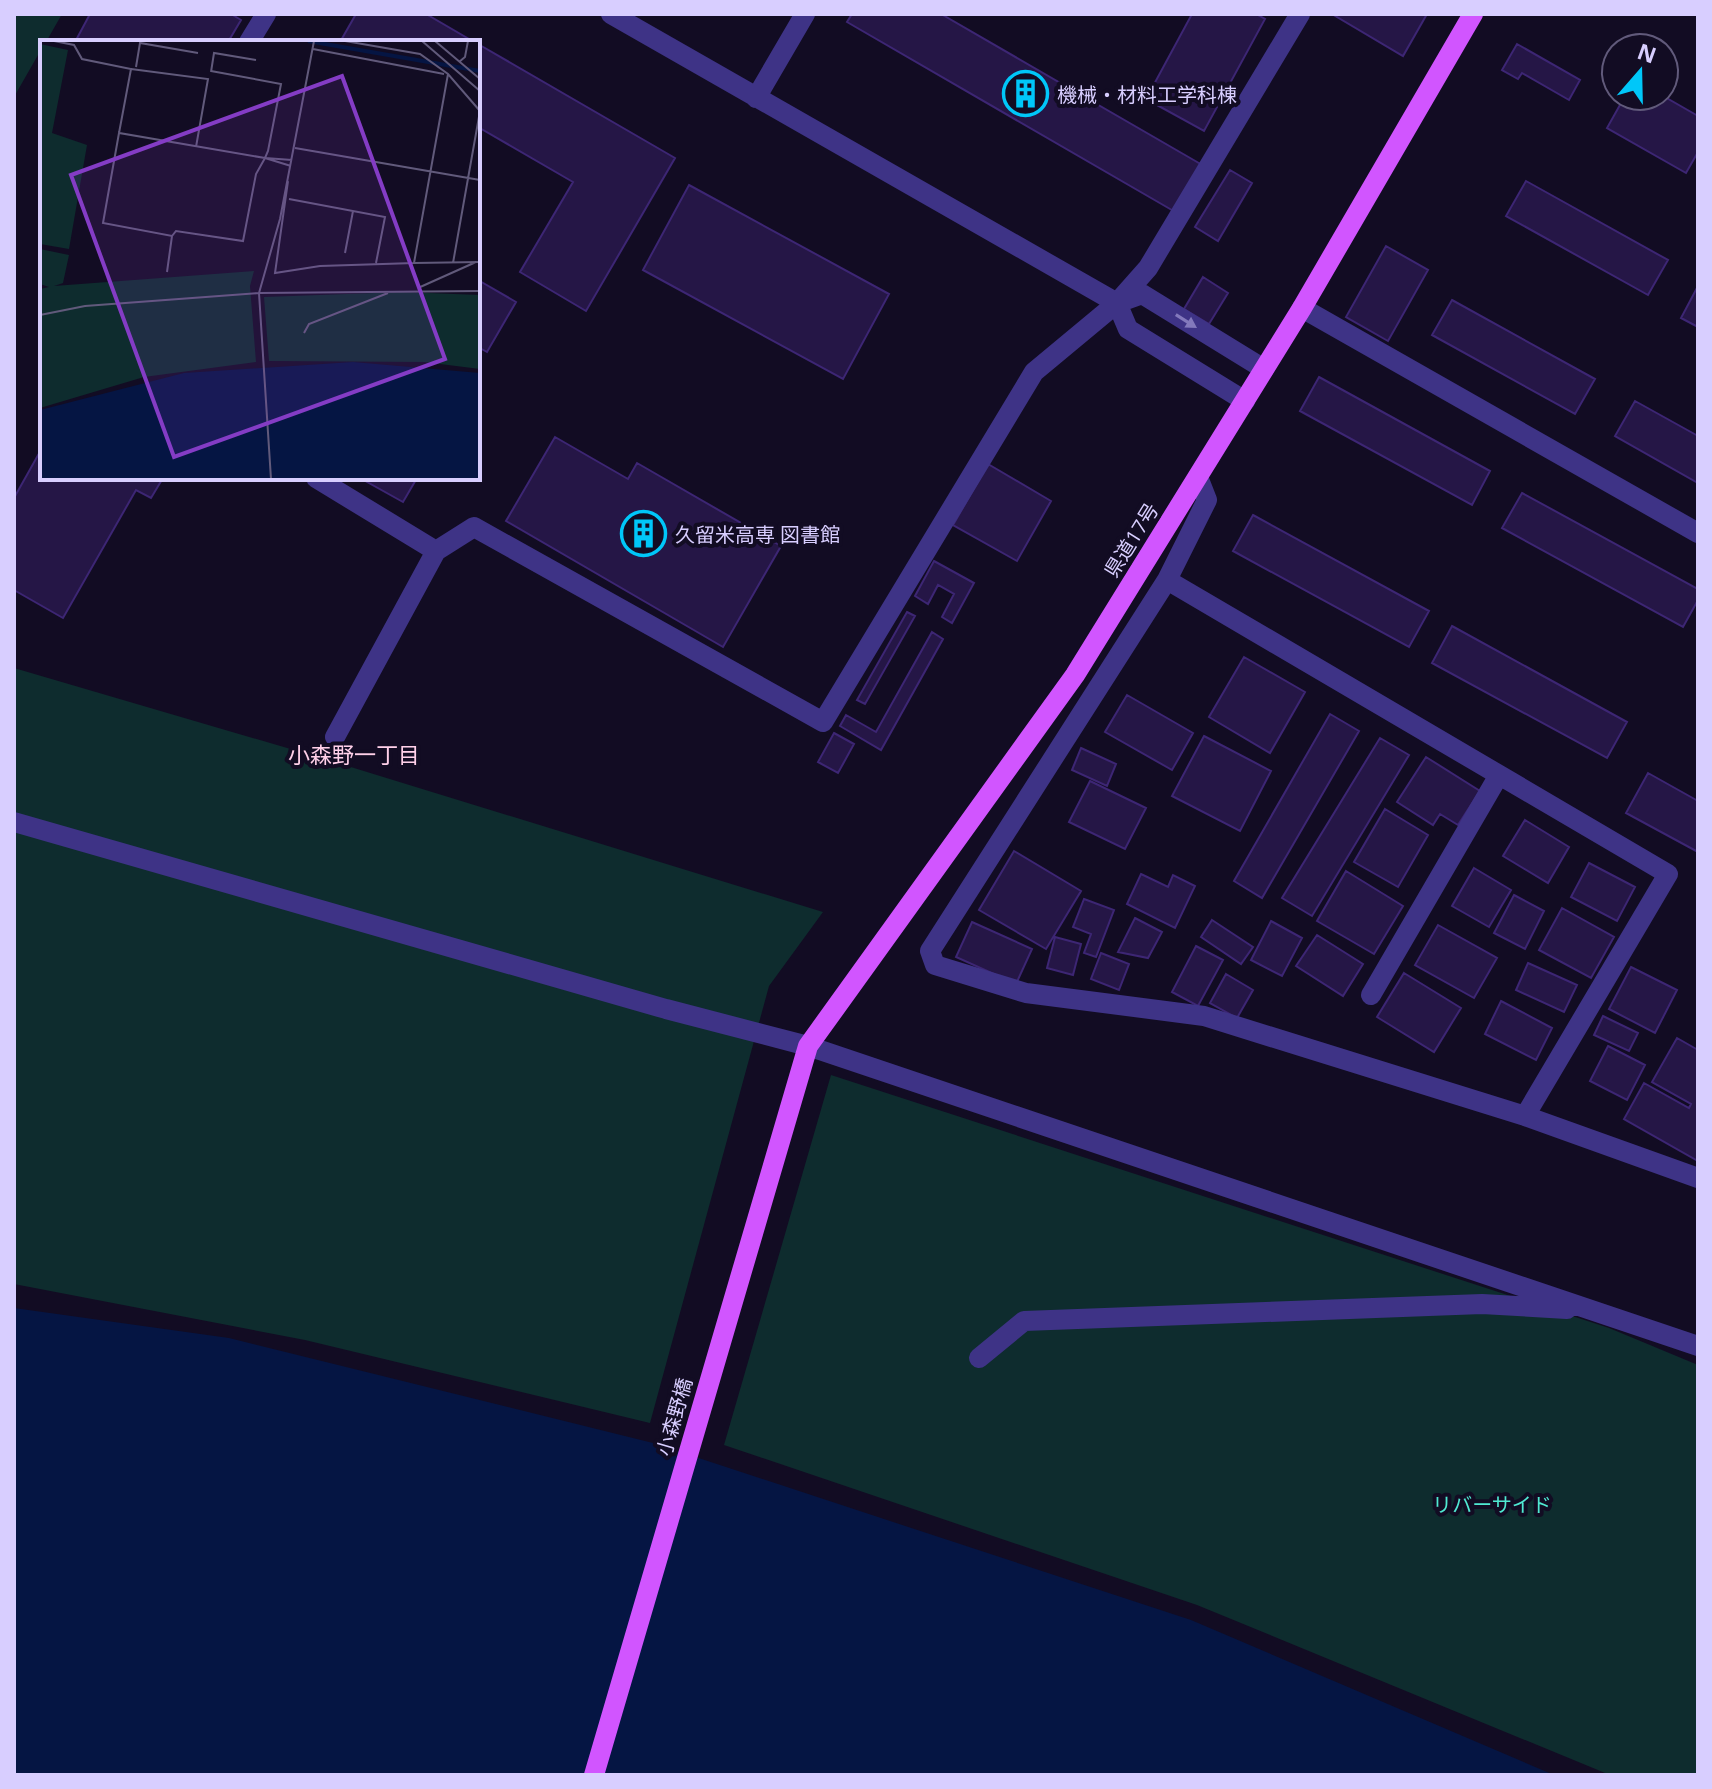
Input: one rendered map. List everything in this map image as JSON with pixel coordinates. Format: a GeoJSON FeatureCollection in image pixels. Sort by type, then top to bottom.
{"type":"FeatureCollection","features":[{"type":"Feature","properties":{"kind":"main road","name":"県道17号"},"geometry":{"type":"LineString","coordinates":[[800,1072],[808,1046],[1075,675],[1302,308],[1473,14]]}},
{"type":"Feature","properties":{"kind":"main road","name":"小森野橋"},"geometry":{"type":"LineString","coordinates":[[594,1775],[800,1072]]}},
{"type":"Feature","properties":{"kind":"street"},"geometry":{"type":"LineString","coordinates":[[250,40],[266,14]]}},
{"type":"Feature","properties":{"kind":"street"},"geometry":{"type":"LineString","coordinates":[[611,14],[1117,303],[1128,329],[1245,401]]}},
{"type":"Feature","properties":{"kind":"street"},"geometry":{"type":"LineString","coordinates":[[756,98],[805,14]]}},
{"type":"Feature","properties":{"kind":"street"},"geometry":{"type":"LineString","coordinates":[[335,737],[436,551],[474,527],[823,722],[1034,372],[1117,303],[1148,268],[1300,14]]}},
{"type":"Feature","properties":{"kind":"street"},"geometry":{"type":"LineString","coordinates":[[1117,303],[1142,294],[1264,369]]}},
{"type":"Feature","properties":{"kind":"street"},"geometry":{"type":"LineString","coordinates":[[1302,308],[1698,533]]}},
{"type":"Feature","properties":{"kind":"street"},"geometry":{"type":"LineString","coordinates":[[1198,477],[1207,500],[1167,580],[930,951],[935,965],[1026,993],[1204,1016],[1525,1116],[1698,1178]]}},
{"type":"Feature","properties":{"kind":"street"},"geometry":{"type":"LineString","coordinates":[[319,480],[436,551]]}},
{"type":"Feature","properties":{"kind":"street"},"geometry":{"type":"LineString","coordinates":[[1167,580],[1668,874],[1525,1116]]}},
{"type":"Feature","properties":{"kind":"street"},"geometry":{"type":"LineString","coordinates":[[1371,995],[1499,775]]}},
{"type":"Feature","properties":{"kind":"street"},"geometry":{"type":"LineString","coordinates":[[14,822],[696,1018],[808,1046],[1693,1342]]}},
{"type":"Feature","properties":{"kind":"street"},"geometry":{"type":"LineString","coordinates":[[979,1358],[1024,1321],[1482,1304],[1595,1311]]}},
{"type":"Feature","properties":{"kind":"green space"},"geometry":{"type":"Polygon","coordinates":[[[14,14],[62,14],[47,40],[40,40],[40,52],[14,97],[14,14]]]}},
{"type":"Feature","properties":{"kind":"green space"},"geometry":{"type":"Polygon","coordinates":[[[14,668],[328,760],[823,912],[769,986],[650,1423],[305,1340],[14,1284],[14,668]]]}},
{"type":"Feature","properties":{"kind":"green space","name":"リバーサイド"},"geometry":{"type":"Polygon","coordinates":[[[831,1075],[1609,1328],[1698,1365],[1698,1775],[1610,1775],[1197,1605],[724,1445],[831,1075]]]}},
{"type":"Feature","properties":{"kind":"water"},"geometry":{"type":"Polygon","coordinates":[[[14,1308],[229,1338],[653,1443],[1191,1620],[1554,1775],[14,1775],[14,1308]]]}},
{"type":"Feature","properties":{"kind":"building"},"geometry":{"type":"Polygon","coordinates":[[[90,14],[231,14],[241,20],[229,40],[76,40],[90,14]]]}},
{"type":"Feature","properties":{"kind":"building"},"geometry":{"type":"Polygon","coordinates":[[[356,14],[426,14],[471,40],[341,40],[356,14]]]}},
{"type":"Feature","properties":{"kind":"building","name":"機械・材料工学科棟"},"geometry":{"type":"Polygon","coordinates":[[[852,14],[941,14],[1204,166],[1177,213],[847,22],[852,14]]]}},
{"type":"Feature","properties":{"kind":"building"},"geometry":{"type":"Polygon","coordinates":[[[1192,14],[1256,14],[1265,19],[1204,131],[1146,99],[1192,14]]]}},
{"type":"Feature","properties":{"kind":"building"},"geometry":{"type":"Polygon","coordinates":[[[1332,14],[1427,14],[1403,56],[1332,14]]]}},
{"type":"Feature","properties":{"kind":"building"},"geometry":{"type":"Polygon","coordinates":[[[1517,44],[1580,80],[1569,100],[1522,73],[1518,79],[1502,70],[1517,44]]]}},
{"type":"Feature","properties":{"kind":"building"},"geometry":{"type":"Polygon","coordinates":[[[480,45],[675,158],[586,311],[520,272],[573,182],[480,128],[480,45]]]}},
{"type":"Feature","properties":{"kind":"building"},"geometry":{"type":"Polygon","coordinates":[[[1680,106],[1698,116],[1698,152],[1686,173],[1607,128],[1616,112],[1680,112],[1680,106]]]}},
{"type":"Feature","properties":{"kind":"building"},"geometry":{"type":"Polygon","coordinates":[[[1230,170],[1252,183],[1218,241],[1195,227],[1230,170]]]}},
{"type":"Feature","properties":{"kind":"building"},"geometry":{"type":"Polygon","coordinates":[[[1526,181],[1668,260],[1648,295],[1506,216],[1526,181]]]}},
{"type":"Feature","properties":{"kind":"building"},"geometry":{"type":"Polygon","coordinates":[[[689,185],[889,294],[843,379],[643,270],[689,185]]]}},
{"type":"Feature","properties":{"kind":"building"},"geometry":{"type":"Polygon","coordinates":[[[1386,246],[1428,270],[1388,341],[1346,317],[1386,246]]]}},
{"type":"Feature","properties":{"kind":"building"},"geometry":{"type":"Polygon","coordinates":[[[1203,277],[1228,293],[1209,324],[1184,309],[1203,277]]]}},
{"type":"Feature","properties":{"kind":"building"},"geometry":{"type":"Polygon","coordinates":[[[480,281],[516,302],[487,352],[480,348],[480,281]]]}},
{"type":"Feature","properties":{"kind":"building"},"geometry":{"type":"Polygon","coordinates":[[[1698,286],[1698,327],[1681,318],[1698,286]]]}},
{"type":"Feature","properties":{"kind":"building"},"geometry":{"type":"Polygon","coordinates":[[[1452,300],[1595,379],[1575,414],[1432,335],[1452,300]]]}},
{"type":"Feature","properties":{"kind":"building"},"geometry":{"type":"Polygon","coordinates":[[[1319,377],[1490,471],[1472,505],[1300,411],[1319,377]]]}},
{"type":"Feature","properties":{"kind":"building"},"geometry":{"type":"Polygon","coordinates":[[[1635,401],[1698,436],[1698,483],[1615,436],[1635,401]]]}},
{"type":"Feature","properties":{"kind":"building","name":"久留米高専 図書館"},"geometry":{"type":"Polygon","coordinates":[[[555,437],[628,479],[637,463],[781,546],[723,647],[506,521],[555,437]]]}},
{"type":"Feature","properties":{"kind":"building"},"geometry":{"type":"Polygon","coordinates":[[[40,452],[40,480],[162,480],[151,498],[136,490],[63,618],[14,590],[14,498],[40,452]]]}},
{"type":"Feature","properties":{"kind":"building"},"geometry":{"type":"Polygon","coordinates":[[[988,464],[1051,501],[1017,561],[953,525],[988,464]]]}},
{"type":"Feature","properties":{"kind":"building"},"geometry":{"type":"Polygon","coordinates":[[[364,480],[416,480],[403,502],[364,480]]]}},
{"type":"Feature","properties":{"kind":"building"},"geometry":{"type":"Polygon","coordinates":[[[1522,493],[1698,589],[1698,600],[1683,627],[1502,528],[1522,493]]]}},
{"type":"Feature","properties":{"kind":"building"},"geometry":{"type":"Polygon","coordinates":[[[1253,515],[1429,611],[1409,647],[1233,551],[1253,515]]]}},
{"type":"Feature","properties":{"kind":"building"},"geometry":{"type":"Polygon","coordinates":[[[934,561],[974,583],[952,623],[942,617],[954,594],[938,585],[928,604],[915,596],[934,561]]]}},
{"type":"Feature","properties":{"kind":"building"},"geometry":{"type":"Polygon","coordinates":[[[907,612],[915,616],[865,704],[857,700],[907,612]]]}},
{"type":"Feature","properties":{"kind":"building"},"geometry":{"type":"Polygon","coordinates":[[[1452,626],[1627,722],[1607,758],[1432,663],[1452,626]]]}},
{"type":"Feature","properties":{"kind":"building"},"geometry":{"type":"Polygon","coordinates":[[[932,632],[943,639],[881,750],[840,726],[846,715],[876,732],[932,632]]]}},
{"type":"Feature","properties":{"kind":"building"},"geometry":{"type":"Polygon","coordinates":[[[1244,657],[1305,692],[1270,753],[1209,717],[1244,657]]]}},
{"type":"Feature","properties":{"kind":"building"},"geometry":{"type":"Polygon","coordinates":[[[1127,695],[1193,733],[1172,770],[1105,732],[1127,695]]]}},
{"type":"Feature","properties":{"kind":"building"},"geometry":{"type":"Polygon","coordinates":[[[1330,714],[1359,731],[1262,898],[1234,881],[1330,714]]]}},
{"type":"Feature","properties":{"kind":"building"},"geometry":{"type":"Polygon","coordinates":[[[834,733],[854,744],[838,773],[818,762],[834,733]]]}},
{"type":"Feature","properties":{"kind":"building"},"geometry":{"type":"Polygon","coordinates":[[[1204,736],[1271,771],[1240,831],[1172,796],[1204,736]]]}},
{"type":"Feature","properties":{"kind":"building"},"geometry":{"type":"Polygon","coordinates":[[[1380,738],[1409,755],[1312,916],[1282,898],[1380,738]]]}},
{"type":"Feature","properties":{"kind":"building"},"geometry":{"type":"Polygon","coordinates":[[[1081,748],[1116,764],[1107,786],[1072,770],[1081,748]]]}},
{"type":"Feature","properties":{"kind":"building"},"geometry":{"type":"Polygon","coordinates":[[[1426,757],[1480,791],[1458,825],[1440,814],[1433,825],[1397,802],[1426,757]]]}},
{"type":"Feature","properties":{"kind":"building"},"geometry":{"type":"Polygon","coordinates":[[[1648,773],[1698,801],[1698,852],[1626,813],[1648,773]]]}},
{"type":"Feature","properties":{"kind":"building"},"geometry":{"type":"Polygon","coordinates":[[[1090,781],[1146,808],[1125,849],[1069,822],[1090,781]]]}},
{"type":"Feature","properties":{"kind":"building"},"geometry":{"type":"Polygon","coordinates":[[[1385,809],[1428,835],[1398,887],[1354,862],[1385,809]]]}},
{"type":"Feature","properties":{"kind":"building"},"geometry":{"type":"Polygon","coordinates":[[[1525,820],[1569,847],[1548,883],[1503,856],[1525,820]]]}},
{"type":"Feature","properties":{"kind":"building"},"geometry":{"type":"Polygon","coordinates":[[[1014,851],[1081,891],[1046,949],[979,910],[1014,851]]]}},
{"type":"Feature","properties":{"kind":"building"},"geometry":{"type":"Polygon","coordinates":[[[1589,863],[1635,887],[1617,921],[1571,897],[1589,863]]]}},
{"type":"Feature","properties":{"kind":"building"},"geometry":{"type":"Polygon","coordinates":[[[1474,868],[1511,890],[1489,927],[1452,906],[1474,868]]]}},
{"type":"Feature","properties":{"kind":"building"},"geometry":{"type":"Polygon","coordinates":[[[1346,871],[1403,906],[1374,954],[1317,921],[1346,871]]]}},
{"type":"Feature","properties":{"kind":"building"},"geometry":{"type":"Polygon","coordinates":[[[1141,874],[1168,887],[1173,875],[1195,886],[1175,928],[1127,904],[1141,874]]]}},
{"type":"Feature","properties":{"kind":"building"},"geometry":{"type":"Polygon","coordinates":[[[1514,895],[1544,911],[1525,949],[1494,933],[1514,895]]]}},
{"type":"Feature","properties":{"kind":"building"},"geometry":{"type":"Polygon","coordinates":[[[1084,899],[1114,910],[1096,957],[1084,953],[1091,934],[1073,927],[1084,899]]]}},
{"type":"Feature","properties":{"kind":"building"},"geometry":{"type":"Polygon","coordinates":[[[1562,908],[1614,937],[1591,978],[1539,950],[1562,908]]]}},
{"type":"Feature","properties":{"kind":"building"},"geometry":{"type":"Polygon","coordinates":[[[1135,918],[1162,932],[1148,958],[1118,952],[1135,918]]]}},
{"type":"Feature","properties":{"kind":"building"},"geometry":{"type":"Polygon","coordinates":[[[1212,920],[1253,947],[1241,964],[1201,937],[1212,920]]]}},
{"type":"Feature","properties":{"kind":"building"},"geometry":{"type":"Polygon","coordinates":[[[1271,921],[1302,938],[1282,976],[1251,960],[1271,921]]]}},
{"type":"Feature","properties":{"kind":"building"},"geometry":{"type":"Polygon","coordinates":[[[972,922],[1032,949],[1016,984],[956,957],[972,922]]]}},
{"type":"Feature","properties":{"kind":"building"},"geometry":{"type":"Polygon","coordinates":[[[1438,925],[1497,958],[1474,998],[1415,965],[1438,925]]]}},
{"type":"Feature","properties":{"kind":"building"},"geometry":{"type":"Polygon","coordinates":[[[1317,935],[1363,964],[1343,996],[1296,966],[1317,935]]]}},
{"type":"Feature","properties":{"kind":"building"},"geometry":{"type":"Polygon","coordinates":[[[1055,937],[1081,944],[1073,975],[1047,968],[1055,937]]]}},
{"type":"Feature","properties":{"kind":"building"},"geometry":{"type":"Polygon","coordinates":[[[1196,946],[1223,960],[1198,1006],[1172,992],[1196,946]]]}},
{"type":"Feature","properties":{"kind":"building"},"geometry":{"type":"Polygon","coordinates":[[[1101,953],[1129,964],[1119,990],[1091,979],[1101,953]]]}},
{"type":"Feature","properties":{"kind":"building"},"geometry":{"type":"Polygon","coordinates":[[[1528,963],[1577,985],[1564,1012],[1516,990],[1528,963]]]}},
{"type":"Feature","properties":{"kind":"building"},"geometry":{"type":"Polygon","coordinates":[[[1631,967],[1677,990],[1655,1033],[1609,1009],[1631,967]]]}},
{"type":"Feature","properties":{"kind":"building"},"geometry":{"type":"Polygon","coordinates":[[[1404,973],[1461,1008],[1434,1052],[1377,1017],[1404,973]]]}},
{"type":"Feature","properties":{"kind":"building"},"geometry":{"type":"Polygon","coordinates":[[[1226,974],[1253,990],[1237,1018],[1210,1003],[1226,974]]]}},
{"type":"Feature","properties":{"kind":"building"},"geometry":{"type":"Polygon","coordinates":[[[1501,1001],[1552,1028],[1536,1060],[1485,1034],[1501,1001]]]}},
{"type":"Feature","properties":{"kind":"building"},"geometry":{"type":"Polygon","coordinates":[[[1603,1016],[1638,1033],[1629,1051],[1594,1035],[1603,1016]]]}},
{"type":"Feature","properties":{"kind":"building"},"geometry":{"type":"Polygon","coordinates":[[[1677,1038],[1698,1050],[1698,1161],[1624,1119],[1644,1083],[1689,1108],[1691,1104],[1652,1082],[1677,1038]]]}},
{"type":"Feature","properties":{"kind":"building"},"geometry":{"type":"Polygon","coordinates":[[[1608,1046],[1645,1065],[1627,1100],[1590,1081],[1608,1046]]]}},
{"type":"Feature","properties":{"kind":"place","name":"機械・材料工学科棟"},"geometry":{"type":"Point","coordinates":[1026,94]}},
{"type":"Feature","properties":{"kind":"place","name":"久留米高専 図書館"},"geometry":{"type":"Point","coordinates":[644,534]}},
{"type":"Feature","properties":{"kind":"district","name":"小森野一丁目"},"geometry":{"type":"Point","coordinates":[354,754]}}]}
